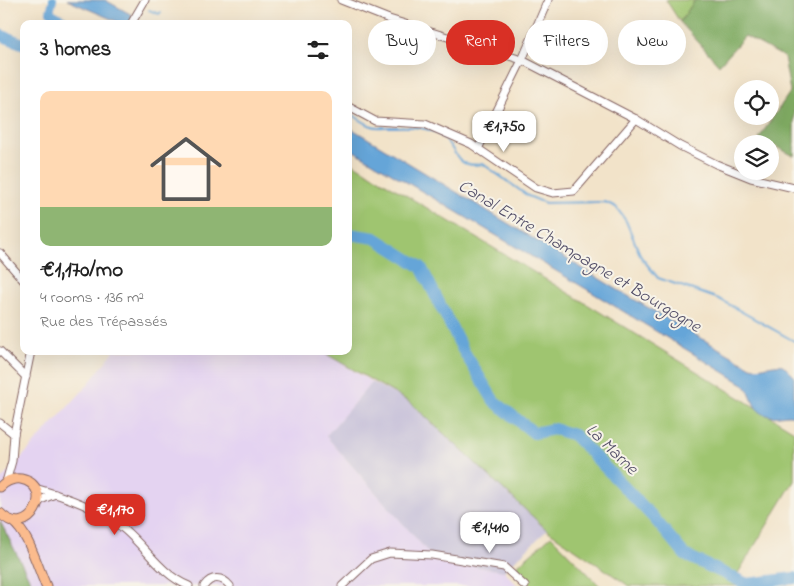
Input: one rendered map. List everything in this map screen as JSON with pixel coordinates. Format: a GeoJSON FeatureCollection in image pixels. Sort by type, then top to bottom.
{"type":"FeatureCollection","features":[{"type":"Feature","properties":{"kind":"main road"},"geometry":{"type":"LineString","coordinates":[[0,513],[6,519],[23,521],[36,509],[38,504],[35,488],[24,480],[18,479],[2,485]]}},
{"type":"Feature","properties":{"kind":"main road"},"geometry":{"type":"LineString","coordinates":[[28,518],[26,531],[28,544]]}},
{"type":"Feature","properties":{"kind":"main road"},"geometry":{"type":"LineString","coordinates":[[12,521],[19,528],[28,544],[46,586]]}},
{"type":"Feature","properties":{"kind":"street"},"geometry":{"type":"LineString","coordinates":[[133,20],[145,0]]}},
{"type":"Feature","properties":{"kind":"street"},"geometry":{"type":"LineString","coordinates":[[341,0],[389,19],[522,60],[636,119],[680,146],[716,164],[751,178],[794,188]]}},
{"type":"Feature","properties":{"kind":"street"},"geometry":{"type":"LineString","coordinates":[[478,149],[522,60],[548,0]]}},
{"type":"Feature","properties":{"kind":"street"},"geometry":{"type":"LineString","coordinates":[[352,109],[375,121],[425,124],[471,144],[536,188],[553,193],[574,191],[636,119]]}},
{"type":"Feature","properties":{"kind":"street"},"geometry":{"type":"LineString","coordinates":[[0,253],[20,276]]}},
{"type":"Feature","properties":{"kind":"street"},"geometry":{"type":"LineString","coordinates":[[0,351],[26,377]]}},
{"type":"Feature","properties":{"kind":"street"},"geometry":{"type":"LineString","coordinates":[[2,485],[12,461],[14,434],[30,355]]}},
{"type":"Feature","properties":{"kind":"street"},"geometry":{"type":"LineString","coordinates":[[0,423],[14,434]]}},
{"type":"Feature","properties":{"kind":"street"},"geometry":{"type":"LineString","coordinates":[[12,461],[18,479]]}},
{"type":"Feature","properties":{"kind":"street"},"geometry":{"type":"LineString","coordinates":[[35,488],[76,500],[108,518],[124,529],[168,574],[189,586]]}},
{"type":"Feature","properties":{"kind":"street"},"geometry":{"type":"LineString","coordinates":[[38,504],[43,498],[54,494]]}},
{"type":"Feature","properties":{"kind":"street"},"geometry":{"type":"LineString","coordinates":[[342,586],[371,559],[390,553],[432,555],[504,567],[525,586]]}},
{"type":"Feature","properties":{"kind":"street"},"geometry":{"type":"LineString","coordinates":[[204,586],[207,581],[216,578],[225,580],[230,586]]}},
{"type":"Feature","properties":{"kind":"shaded area"},"geometry":{"type":"Polygon","coordinates":[[[111,355],[328,355],[372,382],[326,436],[435,560],[504,571],[518,586],[33,586],[0,521],[0,481],[86,387],[111,355]]]}},
{"type":"Feature","properties":{"kind":"shaded area"},"geometry":{"type":"Polygon","coordinates":[[[372,382],[411,403],[547,530],[504,571],[435,560],[326,436],[372,382]]]}},
{"type":"Feature","properties":{"kind":"green space"},"geometry":{"type":"Polygon","coordinates":[[[666,0],[695,0],[681,20],[679,20],[666,0]]]}},
{"type":"Feature","properties":{"kind":"green space"},"geometry":{"type":"Polygon","coordinates":[[[695,0],[794,0],[794,156],[779,148],[779,135],[761,135],[768,125],[779,125],[779,108],[790,92],[784,57],[745,36],[719,65],[686,29],[686,20],[681,20],[695,0]]]}},
{"type":"Feature","properties":{"kind":"green space"},"geometry":{"type":"Polygon","coordinates":[[[352,163],[794,431],[794,481],[735,578],[764,586],[629,586],[547,530],[411,403],[328,355],[352,355],[352,163]]]}},
{"type":"Feature","properties":{"kind":"green space"},"geometry":{"type":"Polygon","coordinates":[[[0,521],[33,586],[0,586],[0,521]]]}},
{"type":"Feature","properties":{"kind":"green space"},"geometry":{"type":"Polygon","coordinates":[[[551,536],[600,586],[532,586],[518,571],[518,565],[551,536]]]}},
{"type":"Feature","properties":{"kind":"water"},"geometry":{"type":"Polygon","coordinates":[[[67,0],[105,0],[132,15],[131,19],[133,20],[114,20],[67,0]]]}},
{"type":"Feature","properties":{"kind":"water"},"geometry":{"type":"Polygon","coordinates":[[[352,129],[623,293],[751,367],[783,365],[794,376],[794,416],[770,416],[763,414],[755,407],[747,388],[743,384],[352,150],[352,129]]]}},
{"type":"Feature","properties":{"kind":"waterway"},"geometry":{"type":"LineString","coordinates":[[53,0],[50,12],[65,20]]}},
{"type":"Feature","properties":{"kind":"waterway"},"geometry":{"type":"LineString","coordinates":[[149,10],[159,14],[161,12]]}},
{"type":"Feature","properties":{"kind":"waterway","name":"La Marne"},"geometry":{"type":"LineString","coordinates":[[0,35],[20,42]]}},
{"type":"Feature","properties":{"kind":"waterway"},"geometry":{"type":"LineString","coordinates":[[352,114],[374,127],[414,127],[432,131],[445,139],[460,160],[472,165],[483,164],[528,196],[545,203],[605,202],[616,207],[626,221],[641,257],[658,278],[719,299],[794,341]]}},
{"type":"Feature","properties":{"kind":"waterway","name":"La Marne"},"geometry":{"type":"LineString","coordinates":[[352,234],[375,238],[421,267],[463,350],[494,401],[534,433],[554,429],[574,435],[653,517],[685,555],[747,584],[794,578]]}},
{"type":"Feature","properties":{"kind":"water label","name":"Canal Entre Champagne et Bourgogne"},"geometry":{"type":"Point","coordinates":[579,257]}}]}
